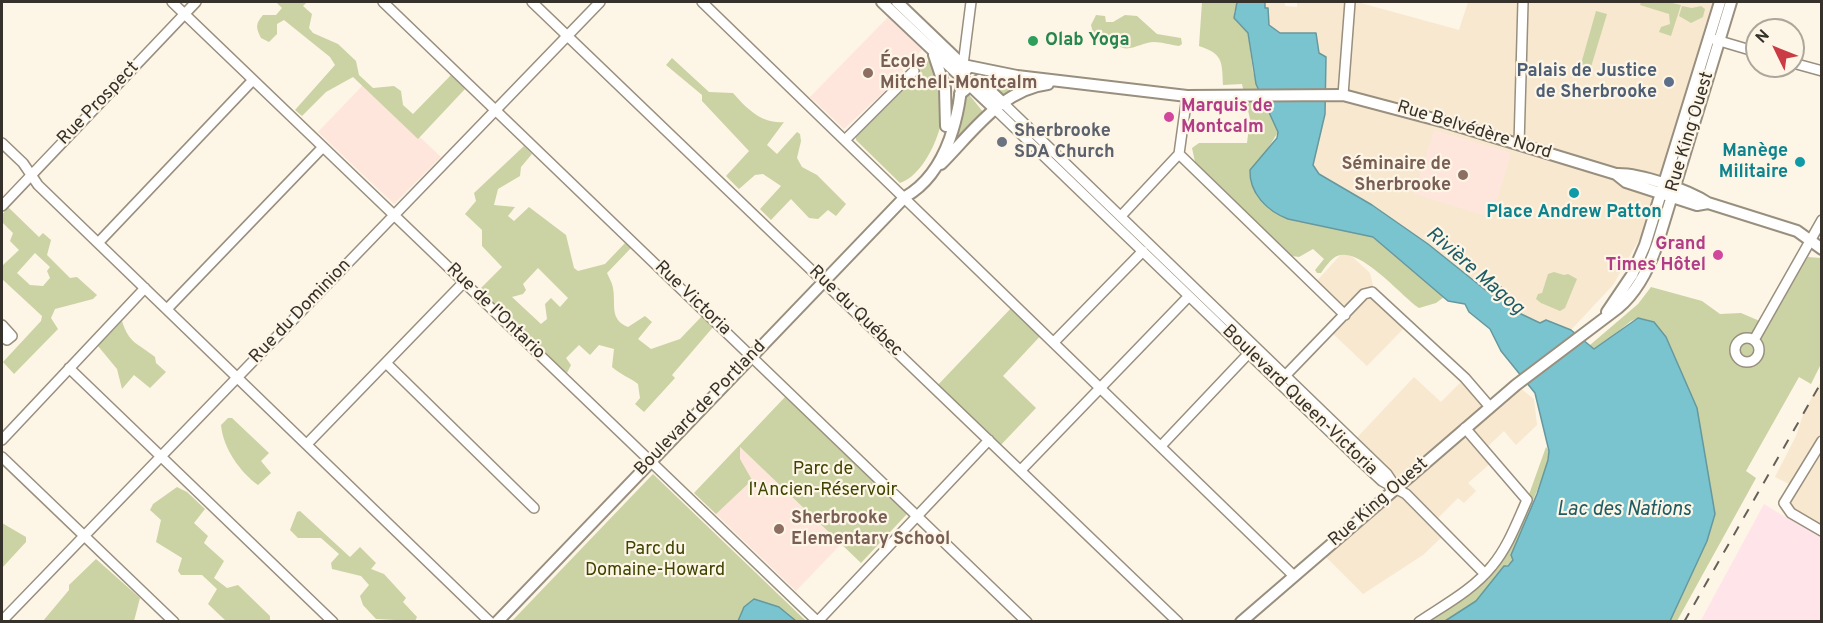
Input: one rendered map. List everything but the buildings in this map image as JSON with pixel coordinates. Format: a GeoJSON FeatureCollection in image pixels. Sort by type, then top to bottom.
{"type":"FeatureCollection","features":[{"type":"Feature","properties":{"kind":"main road","name":"Boulevard Queen-Victoria"},"geometry":{"type":"LineString","coordinates":[[882,2],[969,84],[999,106]]}},
{"type":"Feature","properties":{"kind":"main road","name":"Boulevard Queen-Victoria"},"geometry":{"type":"LineString","coordinates":[[897,2],[963,65],[969,84]]}},
{"type":"Feature","properties":{"kind":"main road","name":"Rue King Ouest"},"geometry":{"type":"LineString","coordinates":[[1241,621],[1516,385],[1624,302],[1647,271],[1713,39],[1720,2]]}},
{"type":"Feature","properties":{"kind":"main road","name":"Rue King Ouest"},"geometry":{"type":"LineString","coordinates":[[1713,39],[1731,2]]}},
{"type":"Feature","properties":{"kind":"main road"},"geometry":{"type":"LineString","coordinates":[[923,40],[936,58],[943,76],[947,102],[946,126]]}},
{"type":"Feature","properties":{"kind":"main road"},"geometry":{"type":"LineString","coordinates":[[963,65],[1017,76],[1187,96]]}},
{"type":"Feature","properties":{"kind":"main road","name":"Boulevard de Portland"},"geometry":{"type":"LineString","coordinates":[[497,621],[905,196],[924,181],[947,146],[969,84],[963,65]]}},
{"type":"Feature","properties":{"kind":"main road"},"geometry":{"type":"LineString","coordinates":[[969,84],[1017,76]]}},
{"type":"Feature","properties":{"kind":"main road"},"geometry":{"type":"LineString","coordinates":[[924,181],[999,106],[1029,87],[1063,82]]}},
{"type":"Feature","properties":{"kind":"main road","name":"Boulevard de Portland"},"geometry":{"type":"LineString","coordinates":[[905,196],[934,157],[946,126],[969,84]]}},
{"type":"Feature","properties":{"kind":"main road","name":"Rue Belvédère Nord"},"geometry":{"type":"LineString","coordinates":[[1187,96],[1344,94],[1616,174],[1629,174],[1668,191],[1698,196],[1708,203],[1797,231],[1821,249]]}},
{"type":"Feature","properties":{"kind":"street","name":"Rue de l'Ontario"},"geometry":{"type":"LineString","coordinates":[[172,2],[818,621]]}},
{"type":"Feature","properties":{"kind":"street","name":"Rue Prospect"},"geometry":{"type":"LineString","coordinates":[[2,206],[196,2]]}},
{"type":"Feature","properties":{"kind":"street","name":"Rue Victoria"},"geometry":{"type":"LineString","coordinates":[[383,2],[1027,621]]}},
{"type":"Feature","properties":{"kind":"street","name":"Rue du Québec"},"geometry":{"type":"LineString","coordinates":[[532,2],[1178,621]]}},
{"type":"Feature","properties":{"kind":"street","name":"Rue du Dominion"},"geometry":{"type":"LineString","coordinates":[[2,621],[600,2]]}},
{"type":"Feature","properties":{"kind":"street"},"geometry":{"type":"LineString","coordinates":[[702,2],[905,196],[1294,576]]}},
{"type":"Feature","properties":{"kind":"street"},"geometry":{"type":"LineString","coordinates":[[963,65],[971,2]]}},
{"type":"Feature","properties":{"kind":"street"},"geometry":{"type":"LineString","coordinates":[[1344,94],[1350,2]]}},
{"type":"Feature","properties":{"kind":"street"},"geometry":{"type":"LineString","coordinates":[[1519,145],[1523,2]]}},
{"type":"Feature","properties":{"kind":"street"},"geometry":{"type":"LineString","coordinates":[[1713,39],[1745,48]]}},
{"type":"Feature","properties":{"kind":"street"},"geometry":{"type":"LineString","coordinates":[[1805,66],[1821,71]]}},
{"type":"Feature","properties":{"kind":"street"},"geometry":{"type":"LineString","coordinates":[[846,139],[914,71]]}},
{"type":"Feature","properties":{"kind":"street"},"geometry":{"type":"LineString","coordinates":[[98,243],[253,80]]}},
{"type":"Feature","properties":{"kind":"street"},"geometry":{"type":"LineString","coordinates":[[1121,216],[1179,154],[1187,96]]}},
{"type":"Feature","properties":{"kind":"street","name":"Boulevard Queen-Victoria"},"geometry":{"type":"LineString","coordinates":[[999,106],[1121,216],[1282,378],[1388,474],[1396,488],[1406,495],[1485,574]]}},
{"type":"Feature","properties":{"kind":"street","name":"Boulevard Queen-Victoria"},"geometry":{"type":"LineString","coordinates":[[999,106],[1143,251],[1249,353],[1282,378]]}},
{"type":"Feature","properties":{"kind":"street"},"geometry":{"type":"LineString","coordinates":[[2,143],[98,243],[490,621]]}},
{"type":"Feature","properties":{"kind":"street"},"geometry":{"type":"LineString","coordinates":[[167,309],[323,147]]}},
{"type":"Feature","properties":{"kind":"street"},"geometry":{"type":"LineString","coordinates":[[1179,154],[1345,315]]}},
{"type":"Feature","properties":{"kind":"street"},"geometry":{"type":"LineString","coordinates":[[1754,340],[1812,240],[1821,220]]}},
{"type":"Feature","properties":{"kind":"street"},"geometry":{"type":"LineString","coordinates":[[1054,342],[1143,251]]}},
{"type":"Feature","properties":{"kind":"street"},"geometry":{"type":"LineString","coordinates":[[307,444],[464,282]]}},
{"type":"Feature","properties":{"kind":"street"},"geometry":{"type":"LineString","coordinates":[[2,440],[145,288]]}},
{"type":"Feature","properties":{"kind":"street"},"geometry":{"type":"LineString","coordinates":[[1282,378],[1364,294],[1372,292],[1465,378],[1490,407]]}},
{"type":"Feature","properties":{"kind":"street"},"geometry":{"type":"LineString","coordinates":[[1021,471],[1190,296]]}},
{"type":"Feature","properties":{"kind":"street"},"geometry":{"type":"LineString","coordinates":[[2,325],[12,336],[7,340],[2,337]]}},
{"type":"Feature","properties":{"kind":"street"},"geometry":{"type":"LineString","coordinates":[[1161,446],[1249,353]]}},
{"type":"Feature","properties":{"kind":"street"},"geometry":{"type":"LineString","coordinates":[[386,363],[534,508]]}},
{"type":"Feature","properties":{"kind":"street"},"geometry":{"type":"LineString","coordinates":[[69,368],[333,621]]}},
{"type":"Feature","properties":{"kind":"street"},"geometry":{"type":"LineString","coordinates":[[1419,621],[1463,593],[1485,574],[1506,545],[1527,500],[1465,428]]}},
{"type":"Feature","properties":{"kind":"street"},"geometry":{"type":"LineString","coordinates":[[818,621],[989,440]]}},
{"type":"Feature","properties":{"kind":"street"},"geometry":{"type":"LineString","coordinates":[[1821,441],[1784,503],[1791,513],[1821,531]]}},
{"type":"Feature","properties":{"kind":"street"},"geometry":{"type":"LineString","coordinates":[[2,457],[174,621]]}},
{"type":"Feature","properties":{"kind":"shaded area"},"geometry":{"type":"Polygon","coordinates":[[[1265,2],[1285,2],[1285,6],[1297,7],[1297,2],[1357,2],[1459,30],[1468,2],[1725,2],[1667,191],[1613,285],[1571,330],[1546,320],[1540,323],[1517,312],[1509,301],[1488,292],[1428,244],[1372,205],[1319,174],[1313,165],[1319,53],[1316,34],[1280,33],[1272,30],[1266,20],[1265,2]]]}},
{"type":"Feature","properties":{"kind":"shaded area","name":"École Mitchell-Montcalm"},"geometry":{"type":"Polygon","coordinates":[[[889,16],[922,50],[903,69],[903,74],[844,129],[810,97],[889,16]]]}},
{"type":"Feature","properties":{"kind":"shaded area"},"geometry":{"type":"Polygon","coordinates":[[[364,84],[441,157],[394,204],[318,132],[364,84]]]}},
{"type":"Feature","properties":{"kind":"shaded area","name":"Séminaire de Sherbrooke"},"geometry":{"type":"Polygon","coordinates":[[[1434,130],[1511,153],[1492,218],[1414,194],[1434,130]]]}},
{"type":"Feature","properties":{"kind":"shaded area"},"geometry":{"type":"Polygon","coordinates":[[[1345,250],[1370,273],[1375,294],[1408,324],[1367,366],[1330,331],[1345,315],[1313,285],[1345,250]]]}},
{"type":"Feature","properties":{"kind":"shaded area"},"geometry":{"type":"Polygon","coordinates":[[[1414,377],[1441,402],[1465,378],[1490,406],[1516,385],[1534,399],[1537,425],[1516,445],[1504,431],[1484,450],[1493,461],[1468,483],[1476,491],[1464,503],[1458,498],[1434,522],[1445,534],[1423,555],[1363,594],[1322,553],[1396,489],[1352,443],[1414,377]]]}},
{"type":"Feature","properties":{"kind":"shaded area"},"geometry":{"type":"Polygon","coordinates":[[[1821,381],[1821,531],[1787,510],[1793,486],[1775,477],[1796,436],[1804,412],[1821,381]]]}},
{"type":"Feature","properties":{"kind":"shaded area","name":"Sherbrooke Elementary School"},"geometry":{"type":"Polygon","coordinates":[[[739,446],[841,544],[796,591],[694,493],[739,446]]]}},
{"type":"Feature","properties":{"kind":"shaded area"},"geometry":{"type":"Polygon","coordinates":[[[1764,504],[1787,518],[1791,513],[1821,531],[1821,621],[1700,622],[1764,504]]]}},
{"type":"Feature","properties":{"kind":"green space"},"geometry":{"type":"Polygon","coordinates":[[[276,2],[307,2],[303,6],[312,14],[309,28],[313,33],[338,44],[356,61],[359,75],[373,88],[394,86],[401,91],[403,105],[413,114],[451,75],[465,89],[418,139],[353,77],[326,92],[302,116],[295,110],[335,65],[330,57],[284,20],[277,24],[277,34],[269,42],[261,38],[257,29],[259,21],[263,15],[276,15],[282,8],[276,2]]]}},
{"type":"Feature","properties":{"kind":"green space"},"geometry":{"type":"Polygon","coordinates":[[[1202,2],[1237,2],[1234,13],[1237,22],[1248,33],[1253,72],[1278,132],[1250,178],[1260,199],[1288,219],[1373,237],[1444,297],[1436,303],[1419,308],[1368,265],[1357,258],[1346,255],[1335,257],[1321,273],[1317,273],[1315,270],[1324,259],[1313,249],[1299,257],[1292,256],[1195,162],[1192,148],[1199,143],[1247,143],[1250,119],[1242,84],[1223,85],[1220,60],[1213,52],[1199,46],[1202,2]]]}},
{"type":"Feature","properties":{"kind":"green space"},"geometry":{"type":"Polygon","coordinates":[[[1641,2],[1668,2],[1681,5],[1671,36],[1659,32],[1661,27],[1670,24],[1669,14],[1640,5],[1641,2]]]}},
{"type":"Feature","properties":{"kind":"green space"},"geometry":{"type":"Polygon","coordinates":[[[1682,6],[1692,8],[1701,6],[1705,9],[1703,17],[1691,23],[1679,16],[1682,6]]]}},
{"type":"Feature","properties":{"kind":"green space"},"geometry":{"type":"Polygon","coordinates":[[[1596,11],[1607,14],[1591,67],[1581,64],[1596,11]]]}},
{"type":"Feature","properties":{"kind":"green space"},"geometry":{"type":"Polygon","coordinates":[[[1096,15],[1105,16],[1106,22],[1113,22],[1125,15],[1137,16],[1157,34],[1181,38],[1182,44],[1179,46],[1154,42],[1133,48],[1123,48],[1115,41],[1094,37],[1091,25],[1096,15]]]}},
{"type":"Feature","properties":{"kind":"green space"},"geometry":{"type":"Polygon","coordinates":[[[672,58],[709,92],[733,93],[749,110],[762,118],[784,122],[767,145],[777,154],[797,132],[800,134],[801,141],[797,158],[802,167],[817,175],[846,204],[836,216],[828,210],[818,219],[809,218],[791,199],[771,220],[760,209],[781,186],[763,174],[755,175],[739,189],[726,176],[749,151],[702,101],[702,95],[666,65],[672,58]]]}},
{"type":"Feature","properties":{"kind":"green space"},"geometry":{"type":"Polygon","coordinates":[[[929,60],[937,81],[939,81],[942,109],[940,127],[933,146],[922,165],[908,179],[900,183],[856,140],[856,137],[929,60]]]}},
{"type":"Feature","properties":{"kind":"green space"},"geometry":{"type":"Polygon","coordinates":[[[1007,81],[1030,83],[1004,95],[992,85],[1007,81]]]}},
{"type":"Feature","properties":{"kind":"green space"},"geometry":{"type":"Polygon","coordinates":[[[966,91],[984,113],[955,144],[952,143],[966,91]]]}},
{"type":"Feature","properties":{"kind":"green space"},"geometry":{"type":"Polygon","coordinates":[[[524,146],[532,154],[521,167],[520,176],[498,189],[494,205],[515,207],[508,216],[514,221],[529,207],[566,235],[574,268],[578,271],[605,264],[625,243],[631,248],[607,273],[613,286],[614,311],[618,320],[628,327],[645,316],[652,322],[638,339],[651,349],[680,339],[703,315],[714,326],[672,375],[675,378],[644,412],[635,404],[640,398],[638,384],[612,367],[614,349],[599,345],[590,355],[579,345],[566,358],[571,365],[567,373],[479,290],[502,267],[482,246],[482,230],[465,214],[476,201],[474,193],[524,146]],[[538,268],[523,284],[526,290],[523,294],[512,297],[541,324],[547,319],[545,304],[551,298],[560,307],[568,298],[538,268]]]}},
{"type":"Feature","properties":{"kind":"green space"},"geometry":{"type":"Polygon","coordinates":[[[8,207],[39,237],[43,233],[51,240],[47,255],[70,278],[77,277],[97,295],[93,299],[55,309],[51,318],[58,329],[14,374],[3,362],[41,321],[42,316],[2,279],[2,266],[19,250],[10,241],[13,233],[2,222],[2,215],[8,207]],[[35,253],[17,273],[30,285],[43,286],[50,278],[47,271],[50,267],[35,253]]]}},
{"type":"Feature","properties":{"kind":"green space"},"geometry":{"type":"Polygon","coordinates":[[[1808,257],[1821,258],[1821,364],[1811,384],[1799,377],[1746,471],[1756,478],[1677,621],[1670,621],[1707,541],[1648,320],[1638,318],[1631,321],[1595,350],[1590,345],[1638,304],[1651,287],[1702,301],[1720,314],[1741,313],[1769,325],[1808,257]]]}},
{"type":"Feature","properties":{"kind":"green space"},"geometry":{"type":"Polygon","coordinates":[[[1554,272],[1568,274],[1577,279],[1565,308],[1560,311],[1536,299],[1538,294],[1542,293],[1548,274],[1554,272]]]}},
{"type":"Feature","properties":{"kind":"green space"},"geometry":{"type":"Polygon","coordinates":[[[1015,304],[1044,332],[1003,376],[1036,408],[998,448],[935,388],[1015,304]]]}},
{"type":"Feature","properties":{"kind":"green space"},"geometry":{"type":"Polygon","coordinates":[[[122,321],[131,339],[155,357],[156,363],[166,372],[150,388],[134,375],[122,389],[117,369],[98,346],[122,321]]]}},
{"type":"Feature","properties":{"kind":"green space","name":"Parc de l'Ancien-Réservoir"},"geometry":{"type":"Polygon","coordinates":[[[785,397],[907,514],[861,563],[740,447],[740,459],[752,480],[716,514],[694,493],[785,397]]]}},
{"type":"Feature","properties":{"kind":"green space"},"geometry":{"type":"Polygon","coordinates":[[[228,418],[232,418],[269,453],[261,461],[271,473],[258,485],[239,466],[229,451],[221,425],[228,418]]]}},
{"type":"Feature","properties":{"kind":"green space"},"geometry":{"type":"Polygon","coordinates":[[[1546,447],[1549,451],[1547,465],[1512,555],[1512,562],[1502,568],[1476,601],[1445,621],[1419,622],[1494,564],[1527,500],[1546,447]]]}},
{"type":"Feature","properties":{"kind":"green space","name":"Parc du Domaine-Howard"},"geometry":{"type":"Polygon","coordinates":[[[653,474],[806,621],[511,622],[653,474]]]}},
{"type":"Feature","properties":{"kind":"green space"},"geometry":{"type":"Polygon","coordinates":[[[177,487],[187,492],[205,509],[194,523],[208,536],[204,543],[224,561],[214,578],[227,588],[238,585],[270,616],[270,621],[226,621],[208,604],[217,589],[202,575],[181,575],[178,571],[182,558],[156,542],[161,520],[150,510],[153,504],[177,487]]]}},
{"type":"Feature","properties":{"kind":"green space"},"geometry":{"type":"Polygon","coordinates":[[[300,511],[350,557],[360,547],[376,563],[371,569],[384,574],[406,598],[403,602],[417,617],[415,621],[376,619],[363,605],[360,596],[369,585],[361,576],[332,569],[331,563],[339,554],[321,538],[298,538],[290,530],[297,512],[300,511]]]}},
{"type":"Feature","properties":{"kind":"green space"},"geometry":{"type":"Polygon","coordinates":[[[2,523],[26,537],[26,542],[2,568],[2,523]]]}},
{"type":"Feature","properties":{"kind":"green space"},"geometry":{"type":"Polygon","coordinates":[[[96,559],[140,598],[134,621],[43,621],[69,590],[69,585],[96,559]]]}},
{"type":"Feature","properties":{"kind":"water","name":"Lac des Nations"},"geometry":{"type":"Polygon","coordinates":[[[1237,2],[1265,2],[1265,8],[1268,8],[1269,25],[1280,33],[1316,33],[1319,53],[1326,57],[1325,114],[1313,165],[1319,174],[1372,205],[1428,244],[1488,292],[1501,287],[1517,312],[1540,323],[1546,320],[1571,330],[1594,349],[1638,318],[1654,322],[1666,337],[1697,408],[1715,514],[1707,541],[1670,621],[1445,621],[1476,601],[1504,566],[1508,566],[1513,560],[1511,555],[1537,494],[1548,460],[1549,451],[1535,393],[1501,351],[1490,329],[1469,312],[1465,304],[1448,301],[1373,237],[1288,219],[1266,206],[1256,194],[1250,178],[1250,170],[1277,138],[1278,132],[1256,84],[1248,33],[1234,18],[1237,2]]]}},
{"type":"Feature","properties":{"kind":"water"},"geometry":{"type":"Polygon","coordinates":[[[754,599],[779,607],[796,621],[738,621],[744,607],[754,599]]]}},
{"type":"Feature","properties":{"kind":"railway"},"geometry":{"type":"LineString","coordinates":[[1684,622],[1822,381]]}},
{"type":"Feature","properties":{"kind":"place","name":"Olab Yoga"},"geometry":{"type":"Point","coordinates":[1033,41]}},
{"type":"Feature","properties":{"kind":"place","name":"École Mitchell-Montcalm"},"geometry":{"type":"Point","coordinates":[868,73]}},
{"type":"Feature","properties":{"kind":"place","name":"Palais de Justice de Sherbrooke"},"geometry":{"type":"Point","coordinates":[1669,82]}},
{"type":"Feature","properties":{"kind":"place","name":"Marquis de Montcalm"},"geometry":{"type":"Point","coordinates":[1169,117]}},
{"type":"Feature","properties":{"kind":"place","name":"Sherbrooke SDA Church"},"geometry":{"type":"Point","coordinates":[1002,142]}},
{"type":"Feature","properties":{"kind":"place","name":"Manège Militaire"},"geometry":{"type":"Point","coordinates":[1800,162]}},
{"type":"Feature","properties":{"kind":"place","name":"Séminaire de Sherbrooke"},"geometry":{"type":"Point","coordinates":[1463,175]}},
{"type":"Feature","properties":{"kind":"place","name":"Place Andrew Patton"},"geometry":{"type":"Point","coordinates":[1574,193]}},
{"type":"Feature","properties":{"kind":"place","name":"Grand Times Hôtel"},"geometry":{"type":"Point","coordinates":[1718,255]}},
{"type":"Feature","properties":{"kind":"place","name":"Sherbrooke Elementary School"},"geometry":{"type":"Point","coordinates":[779,529]}},
{"type":"Feature","properties":{"kind":"water label","name":"Rivière Magog"},"geometry":{"type":"Point","coordinates":[1474,272]}}]}
